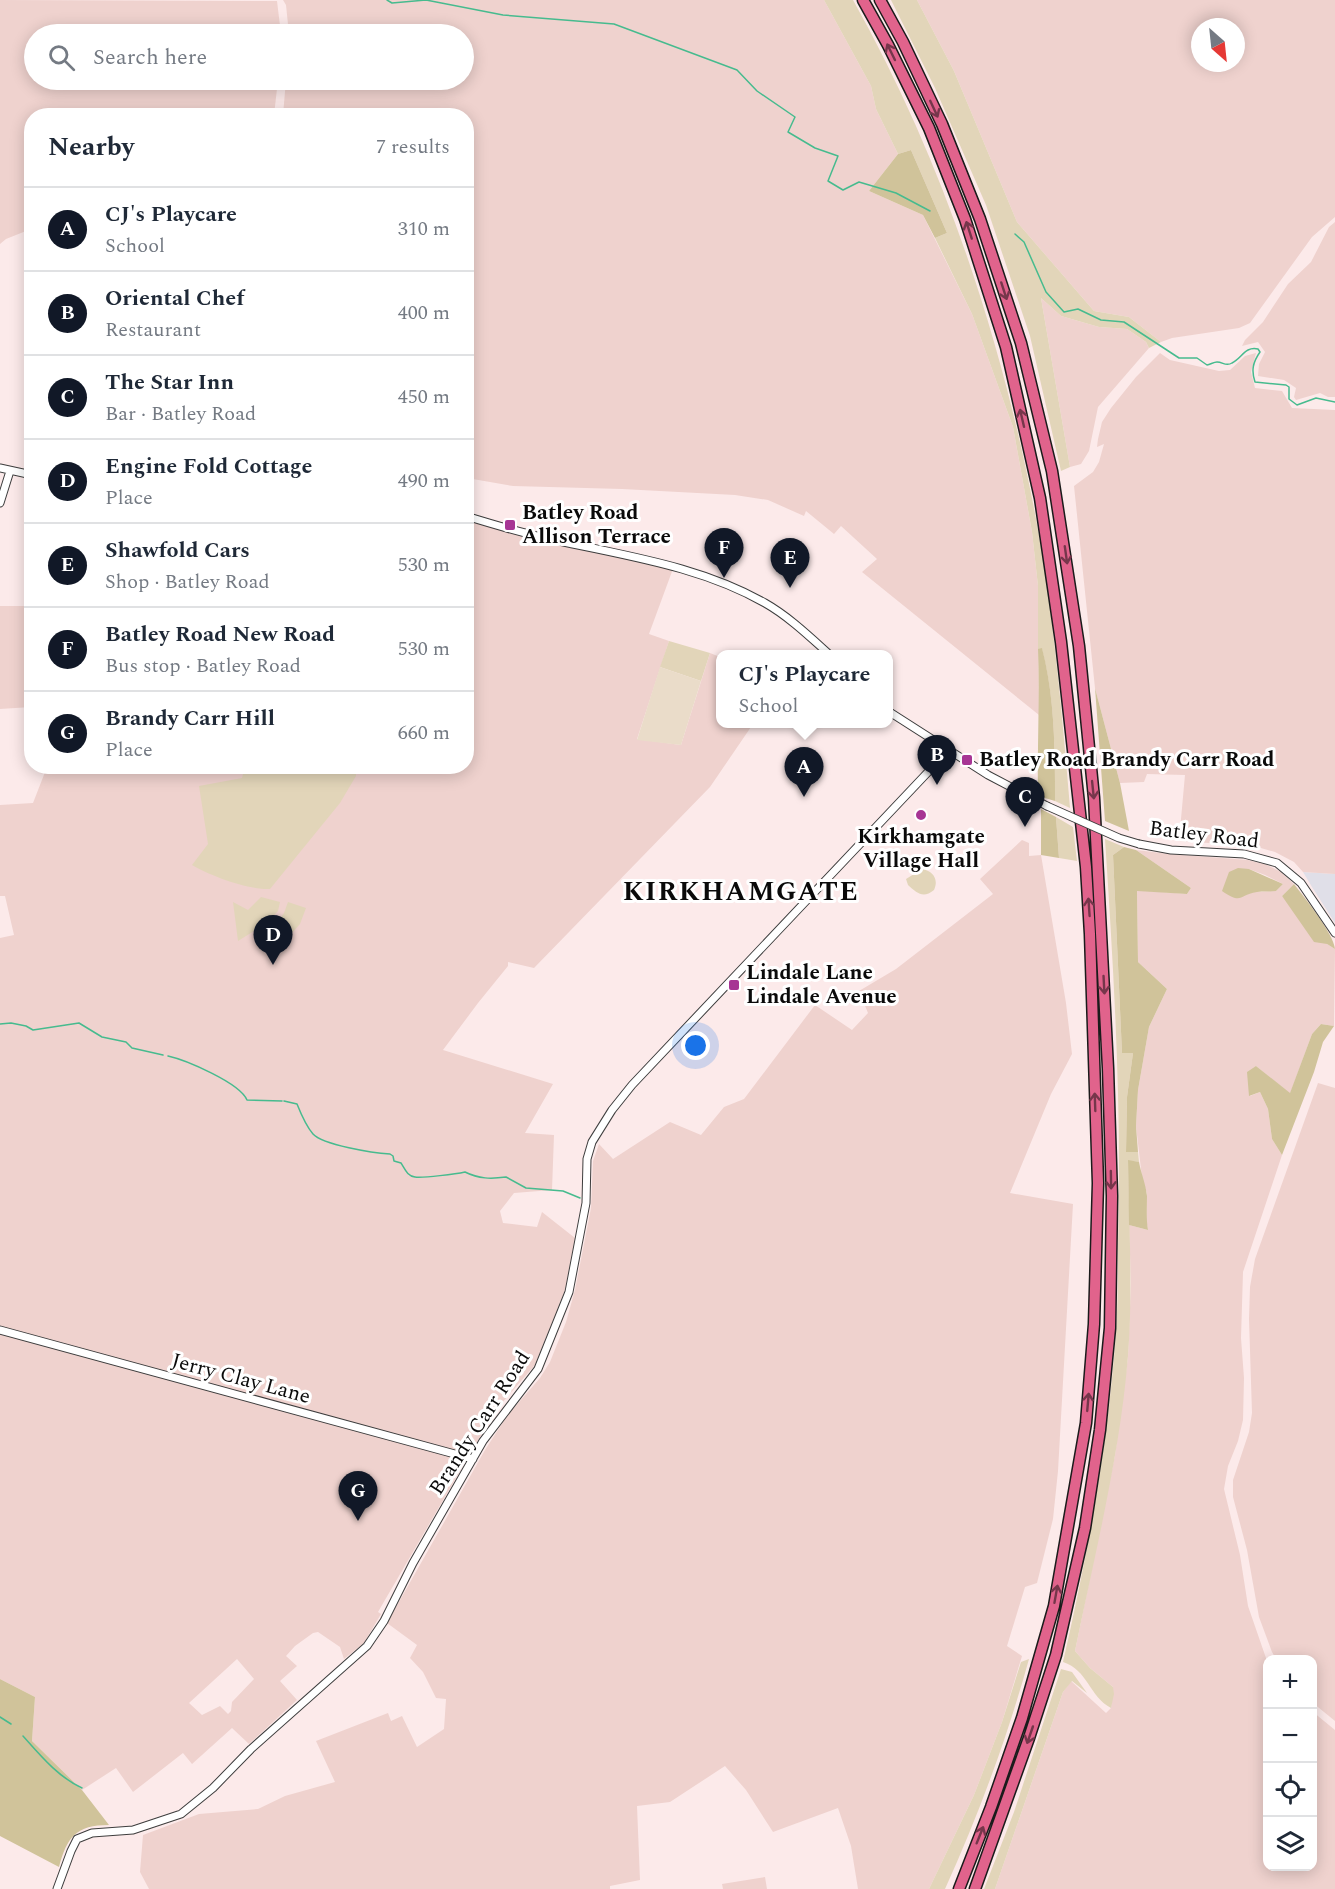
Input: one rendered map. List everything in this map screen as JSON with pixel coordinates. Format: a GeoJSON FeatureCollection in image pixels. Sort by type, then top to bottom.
{"type":"FeatureCollection","features":[{"type":"Feature","properties":{"kind":"highway"},"geometry":{"type":"LineString","coordinates":[[862,0],[888,45],[928,128],[965,219],[1006,347],[1040,498],[1061,642],[1086,867],[1091,946],[1098,1183],[1094,1324],[1086,1423],[1054,1606],[991,1808],[959,1889]]}},
{"type":"Feature","properties":{"kind":"highway"},"geometry":{"type":"LineString","coordinates":[[880,0],[942,124],[980,219],[1022,344],[1052,471],[1079,646],[1094,798],[1108,1068],[1112,1196],[1110,1328],[1100,1430],[1085,1528],[1056,1655],[975,1889]]}},
{"type":"Feature","properties":{"kind":"street"},"geometry":{"type":"LineString","coordinates":[[0,468],[24,474]]}},
{"type":"Feature","properties":{"kind":"street"},"geometry":{"type":"LineString","coordinates":[[0,503],[10,471]]}},
{"type":"Feature","properties":{"kind":"street"},"geometry":{"type":"LineString","coordinates":[[474,518],[553,540],[674,566],[719,580],[766,604],[824,650]]}},
{"type":"Feature","properties":{"kind":"street","name":"Batley Road"},"geometry":{"type":"LineString","coordinates":[[893,714],[1002,783],[1119,838],[1171,850],[1244,854],[1276,863],[1301,883],[1335,933]]}},
{"type":"Feature","properties":{"kind":"street","name":"Brandy Carr Road"},"geometry":{"type":"LineString","coordinates":[[57,1889],[70,1851],[77,1839],[92,1833],[133,1830],[188,1810],[251,1749],[367,1646],[384,1621],[413,1563],[483,1441],[538,1369],[569,1292],[586,1203],[587,1159],[592,1142],[602,1125],[632,1085],[929,771],[944,747]]}},
{"type":"Feature","properties":{"kind":"street","name":"Jerry Clay Lane"},"geometry":{"type":"LineString","coordinates":[[0,1330],[473,1459]]}},
{"type":"Feature","properties":{"kind":"shaded area"},"geometry":{"type":"Polygon","coordinates":[[[0,0],[277,1],[280,24],[24,24],[24,90],[277,90],[275,108],[24,108],[24,232],[0,244],[0,0]]]}},
{"type":"Feature","properties":{"kind":"shaded area"},"geometry":{"type":"Polygon","coordinates":[[[283,0],[824,0],[871,86],[876,109],[898,154],[869,191],[923,215],[972,314],[1013,427],[1032,532],[1038,586],[1039,715],[862,572],[877,559],[841,526],[834,534],[806,511],[804,516],[768,500],[735,495],[513,486],[474,479],[474,108],[284,108],[285,90],[474,90],[474,24],[288,24],[286,5],[283,0]]]}},
{"type":"Feature","properties":{"kind":"shaded area"},"geometry":{"type":"Polygon","coordinates":[[[824,0],[853,0],[886,62],[942,189],[988,321],[1023,456],[1043,559],[1057,666],[1070,808],[1055,801],[1050,687],[1042,649],[1038,649],[1038,586],[1032,532],[1013,427],[972,314],[935,238],[947,233],[911,150],[898,154],[876,109],[871,86],[824,0]]]}},
{"type":"Feature","properties":{"kind":"shaded area"},"geometry":{"type":"Polygon","coordinates":[[[891,0],[917,0],[954,71],[1017,222],[1094,311],[1129,317],[1161,342],[1149,348],[1146,342],[1127,329],[1099,327],[1061,316],[1041,298],[1070,467],[1061,471],[1030,336],[986,205],[935,88],[891,0]]]}},
{"type":"Feature","properties":{"kind":"shaded area"},"geometry":{"type":"Polygon","coordinates":[[[917,0],[1335,0],[1335,217],[1312,237],[1250,323],[1239,328],[1172,338],[1161,342],[1129,317],[1094,311],[1017,222],[954,71],[917,0]]]}},
{"type":"Feature","properties":{"kind":"shaded area"},"geometry":{"type":"Polygon","coordinates":[[[911,150],[947,233],[935,238],[923,215],[869,191],[898,154],[911,150]]]}},
{"type":"Feature","properties":{"kind":"shaded area"},"geometry":{"type":"Polygon","coordinates":[[[1335,222],[1335,397],[1328,397],[1320,393],[1296,400],[1294,397],[1296,388],[1284,380],[1258,376],[1259,364],[1265,352],[1258,342],[1242,346],[1263,322],[1288,284],[1311,262],[1329,227],[1335,222]]]}},
{"type":"Feature","properties":{"kind":"shaded area"},"geometry":{"type":"Polygon","coordinates":[[[1041,298],[1061,316],[1099,327],[1127,329],[1146,342],[1149,348],[1098,407],[1089,451],[1081,464],[1070,467],[1041,298]]]}},
{"type":"Feature","properties":{"kind":"shaded area"},"geometry":{"type":"Polygon","coordinates":[[[1160,353],[1170,360],[1219,371],[1230,370],[1245,356],[1256,353],[1251,372],[1255,388],[1282,391],[1292,408],[1335,410],[1335,874],[1303,872],[1294,862],[1275,852],[1254,846],[1179,841],[1185,775],[1147,774],[1144,782],[1120,783],[1095,688],[1074,486],[1093,472],[1099,462],[1104,444],[1097,447],[1098,439],[1102,422],[1111,408],[1136,377],[1160,353]]]}},
{"type":"Feature","properties":{"kind":"shaded area"},"geometry":{"type":"Polygon","coordinates":[[[474,518],[674,566],[649,634],[669,641],[637,739],[681,745],[710,653],[716,655],[716,728],[750,728],[710,787],[534,968],[508,962],[508,966],[443,1050],[553,1084],[525,1133],[554,1135],[552,1190],[514,1193],[500,1211],[503,1223],[537,1227],[542,1212],[575,1238],[565,1290],[535,1365],[495,1411],[378,1612],[381,1614],[364,1643],[344,1659],[340,1647],[318,1632],[313,1633],[286,1656],[297,1666],[280,1681],[297,1700],[249,1744],[232,1728],[192,1764],[183,1753],[133,1792],[116,1768],[82,1790],[32,1741],[35,1697],[0,1679],[0,938],[14,935],[5,896],[0,896],[0,805],[33,803],[44,774],[474,774],[474,518]],[[237,1659],[189,1703],[202,1715],[220,1706],[228,1714],[231,1711],[232,1702],[254,1679],[237,1659]]]}},
{"type":"Feature","properties":{"kind":"shaded area"},"geometry":{"type":"Polygon","coordinates":[[[0,606],[24,606],[24,707],[0,709],[0,606]]]}},
{"type":"Feature","properties":{"kind":"shaded area"},"geometry":{"type":"Polygon","coordinates":[[[669,641],[710,653],[701,681],[660,667],[669,641]]]}},
{"type":"Feature","properties":{"kind":"shaded area"},"geometry":{"type":"Polygon","coordinates":[[[1042,648],[1052,705],[1055,801],[1038,796],[1038,649],[1042,648]]]}},
{"type":"Feature","properties":{"kind":"shaded area"},"geometry":{"type":"Polygon","coordinates":[[[660,667],[701,681],[681,745],[637,740],[660,667]]]}},
{"type":"Feature","properties":{"kind":"shaded area"},"geometry":{"type":"Polygon","coordinates":[[[1095,688],[1120,783],[1129,831],[1105,821],[1095,688]]]}},
{"type":"Feature","properties":{"kind":"shaded area"},"geometry":{"type":"Polygon","coordinates":[[[243,774],[356,774],[340,803],[270,889],[230,882],[192,865],[208,844],[199,786],[242,778],[243,774]]]}},
{"type":"Feature","properties":{"kind":"shaded area"},"geometry":{"type":"Polygon","coordinates":[[[1041,809],[1056,817],[1059,858],[1041,855],[1041,809]]]}},
{"type":"Feature","properties":{"kind":"shaded area"},"geometry":{"type":"Polygon","coordinates":[[[1056,817],[1073,827],[1077,861],[1059,858],[1056,817]]]}},
{"type":"Feature","properties":{"kind":"shaded area"},"geometry":{"type":"Polygon","coordinates":[[[1105,839],[1124,847],[1113,855],[1122,1053],[1133,1053],[1127,1097],[1126,1152],[1138,1152],[1139,1162],[1128,1161],[1130,1307],[1124,1393],[1106,1504],[1075,1651],[1090,1668],[1113,1687],[1111,1708],[1098,1697],[1078,1671],[1063,1662],[1096,1498],[1108,1415],[1117,1321],[1118,1093],[1105,839]]]}},
{"type":"Feature","properties":{"kind":"shaded area"},"geometry":{"type":"Polygon","coordinates":[[[1022,840],[1029,843],[1029,856],[1041,855],[1066,1003],[1072,1054],[1051,1094],[1010,1193],[1073,1204],[1058,1471],[1053,1519],[1037,1583],[1025,1587],[1007,1646],[1022,1656],[1002,1722],[974,1795],[929,1889],[858,1889],[851,1846],[838,1808],[773,1832],[746,1790],[725,1766],[670,1802],[637,1806],[640,1880],[610,1886],[610,1889],[149,1889],[140,1872],[143,1835],[199,1814],[258,1809],[285,1796],[335,1782],[316,1741],[388,1713],[391,1721],[402,1716],[417,1747],[444,1729],[446,1699],[436,1698],[423,1672],[410,1658],[417,1645],[387,1623],[485,1450],[507,1416],[540,1378],[550,1362],[566,1322],[575,1290],[591,1208],[593,1161],[599,1144],[613,1159],[670,1122],[701,1135],[724,1107],[744,1099],[815,1005],[852,1030],[868,1013],[859,991],[896,969],[993,894],[980,879],[1022,840]]]}},
{"type":"Feature","properties":{"kind":"shaded area"},"geometry":{"type":"Polygon","coordinates":[[[1124,847],[1136,850],[1191,888],[1187,894],[1137,891],[1138,962],[1167,989],[1149,1027],[1138,1090],[1136,1126],[1138,1152],[1126,1152],[1127,1097],[1133,1053],[1122,1053],[1113,855],[1124,847]]]}},
{"type":"Feature","properties":{"kind":"shaded area"},"geometry":{"type":"Polygon","coordinates":[[[1136,850],[1248,860],[1265,864],[1281,872],[1294,884],[1282,896],[1327,944],[1335,949],[1334,1026],[1321,1024],[1312,1034],[1290,1094],[1256,1066],[1250,1096],[1260,1092],[1268,1109],[1272,1139],[1282,1155],[1243,1272],[1241,1338],[1244,1378],[1243,1420],[1228,1466],[1224,1489],[1240,1555],[1248,1606],[1265,1655],[1263,1655],[1263,1871],[1317,1871],[1317,1715],[1335,1730],[1335,1889],[995,1889],[1063,1692],[1071,1681],[1106,1713],[1111,1708],[1113,1687],[1090,1668],[1075,1651],[1115,1455],[1128,1357],[1131,1283],[1129,1225],[1148,1230],[1147,1193],[1142,1178],[1136,1126],[1138,1090],[1149,1027],[1167,989],[1138,962],[1137,890],[1187,894],[1191,888],[1136,850]],[[1249,869],[1256,892],[1276,891],[1283,884],[1249,869]]]}},
{"type":"Feature","properties":{"kind":"shaded area"},"geometry":{"type":"Polygon","coordinates":[[[1238,868],[1249,869],[1283,884],[1276,891],[1251,893],[1240,898],[1234,897],[1222,891],[1229,872],[1238,868]]]}},
{"type":"Feature","properties":{"kind":"shaded area"},"geometry":{"type":"Polygon","coordinates":[[[922,869],[932,874],[935,879],[934,890],[927,894],[920,894],[914,890],[908,885],[906,879],[922,869]]]}},
{"type":"Feature","properties":{"kind":"shaded area"},"geometry":{"type":"Polygon","coordinates":[[[1303,872],[1335,874],[1335,923],[1312,887],[1303,872]]]}},
{"type":"Feature","properties":{"kind":"shaded area"},"geometry":{"type":"Polygon","coordinates":[[[1294,884],[1330,934],[1335,949],[1327,944],[1314,942],[1282,896],[1294,884]]]}},
{"type":"Feature","properties":{"kind":"shaded area"},"geometry":{"type":"Polygon","coordinates":[[[261,897],[280,902],[278,911],[267,923],[238,941],[233,902],[248,910],[261,897]]]}},
{"type":"Feature","properties":{"kind":"shaded area"},"geometry":{"type":"Polygon","coordinates":[[[288,902],[306,908],[300,924],[292,933],[279,920],[288,902]]]}},
{"type":"Feature","properties":{"kind":"shaded area"},"geometry":{"type":"Polygon","coordinates":[[[1321,1024],[1334,1026],[1323,1042],[1282,1155],[1272,1139],[1268,1109],[1260,1092],[1249,1096],[1247,1072],[1256,1066],[1290,1093],[1312,1034],[1321,1024]]]}},
{"type":"Feature","properties":{"kind":"shaded area"},"geometry":{"type":"Polygon","coordinates":[[[1318,1083],[1335,1088],[1335,1721],[1317,1706],[1317,1655],[1274,1655],[1272,1652],[1259,1617],[1247,1550],[1233,1497],[1233,1480],[1249,1432],[1252,1413],[1249,1319],[1250,1287],[1255,1259],[1318,1083]]]}},
{"type":"Feature","properties":{"kind":"shaded area"},"geometry":{"type":"Polygon","coordinates":[[[1128,1160],[1139,1162],[1147,1196],[1148,1230],[1129,1225],[1128,1160]]]}},
{"type":"Feature","properties":{"kind":"shaded area"},"geometry":{"type":"Polygon","coordinates":[[[1029,1659],[1002,1747],[945,1889],[929,1889],[974,1795],[1002,1722],[1021,1662],[1029,1659]]]}},
{"type":"Feature","properties":{"kind":"shaded area"},"geometry":{"type":"Polygon","coordinates":[[[1061,1669],[1072,1672],[1087,1693],[1072,1681],[1063,1692],[995,1889],[984,1889],[1014,1812],[1061,1669]]]}},
{"type":"Feature","properties":{"kind":"shaded area"},"geometry":{"type":"Polygon","coordinates":[[[0,1679],[35,1697],[32,1741],[82,1790],[109,1825],[88,1827],[75,1835],[66,1848],[59,1867],[0,1836],[0,1679]]]}},
{"type":"Feature","properties":{"kind":"shaded area"},"geometry":{"type":"Polygon","coordinates":[[[765,1877],[767,1889],[723,1889],[722,1884],[765,1877]]]}},
{"type":"Feature","properties":{"kind":"waterway"},"geometry":{"type":"LineString","coordinates":[[387,0],[392,3],[426,0],[503,15],[614,24],[737,70],[757,91],[795,117],[788,132],[815,148],[838,156],[828,181],[843,190],[859,182],[896,193],[930,211]]}},
{"type":"Feature","properties":{"kind":"waterway"},"geometry":{"type":"LineString","coordinates":[[1015,234],[1024,242],[1046,292],[1064,312],[1078,309],[1101,320],[1124,322],[1179,358],[1197,358],[1207,365],[1217,362],[1230,364],[1250,349],[1258,349],[1260,352],[1253,370],[1255,382],[1286,385],[1289,387],[1289,399],[1297,405],[1316,398],[1335,402]]}},
{"type":"Feature","properties":{"kind":"waterway"},"geometry":{"type":"LineString","coordinates":[[0,1024],[11,1023],[33,1030],[79,1023],[102,1037],[126,1042],[132,1048],[163,1055]]}},
{"type":"Feature","properties":{"kind":"waterway"},"geometry":{"type":"LineString","coordinates":[[168,1056],[199,1067],[224,1080],[242,1093],[247,1100],[282,1101]]}},
{"type":"Feature","properties":{"kind":"waterway"},"geometry":{"type":"LineString","coordinates":[[284,1101],[297,1104],[308,1127],[318,1138],[349,1148],[390,1154],[394,1161],[401,1163],[406,1172],[412,1176],[465,1172],[485,1178],[506,1177],[526,1188],[563,1191],[580,1198]]}},
{"type":"Feature","properties":{"kind":"waterway"},"geometry":{"type":"LineString","coordinates":[[0,1717],[11,1724]]}},
{"type":"Feature","properties":{"kind":"waterway"},"geometry":{"type":"LineString","coordinates":[[23,1736],[57,1772],[82,1788]]}},
{"type":"Feature","properties":{"kind":"place","name":"Batley Road Allison Terrace"},"geometry":{"type":"Point","coordinates":[510,525]}},
{"type":"Feature","properties":{"kind":"place","name":"Batley Road New Road"},"geometry":{"type":"Point","coordinates":[724,578]}},
{"type":"Feature","properties":{"kind":"place","name":"Shawfold Cars"},"geometry":{"type":"Point","coordinates":[790,588]}},
{"type":"Feature","properties":{"kind":"place","name":"Batley Road Brandy Carr Road"},"geometry":{"type":"Point","coordinates":[967,760]}},
{"type":"Feature","properties":{"kind":"place","name":"Oriental Chef"},"geometry":{"type":"Point","coordinates":[937,785]}},
{"type":"Feature","properties":{"kind":"place","name":"CJ's Playcare"},"geometry":{"type":"Point","coordinates":[804,797]}},
{"type":"Feature","properties":{"kind":"place","name":"Kirkhamgate Village Hall"},"geometry":{"type":"Point","coordinates":[921,815]}},
{"type":"Feature","properties":{"kind":"place","name":"The Star Inn"},"geometry":{"type":"Point","coordinates":[1025,827]}},
{"type":"Feature","properties":{"kind":"place","name":"Engine Fold Cottage"},"geometry":{"type":"Point","coordinates":[273,965]}},
{"type":"Feature","properties":{"kind":"place","name":"Lindale Lane Lindale Avenue"},"geometry":{"type":"Point","coordinates":[734,985]}},
{"type":"Feature","properties":{"kind":"place","name":"Brandy Carr Hill"},"geometry":{"type":"Point","coordinates":[358,1521]}},
{"type":"Feature","properties":{"kind":"district","name":"KIRKHAMGATE"},"geometry":{"type":"Point","coordinates":[741,892]}}]}
